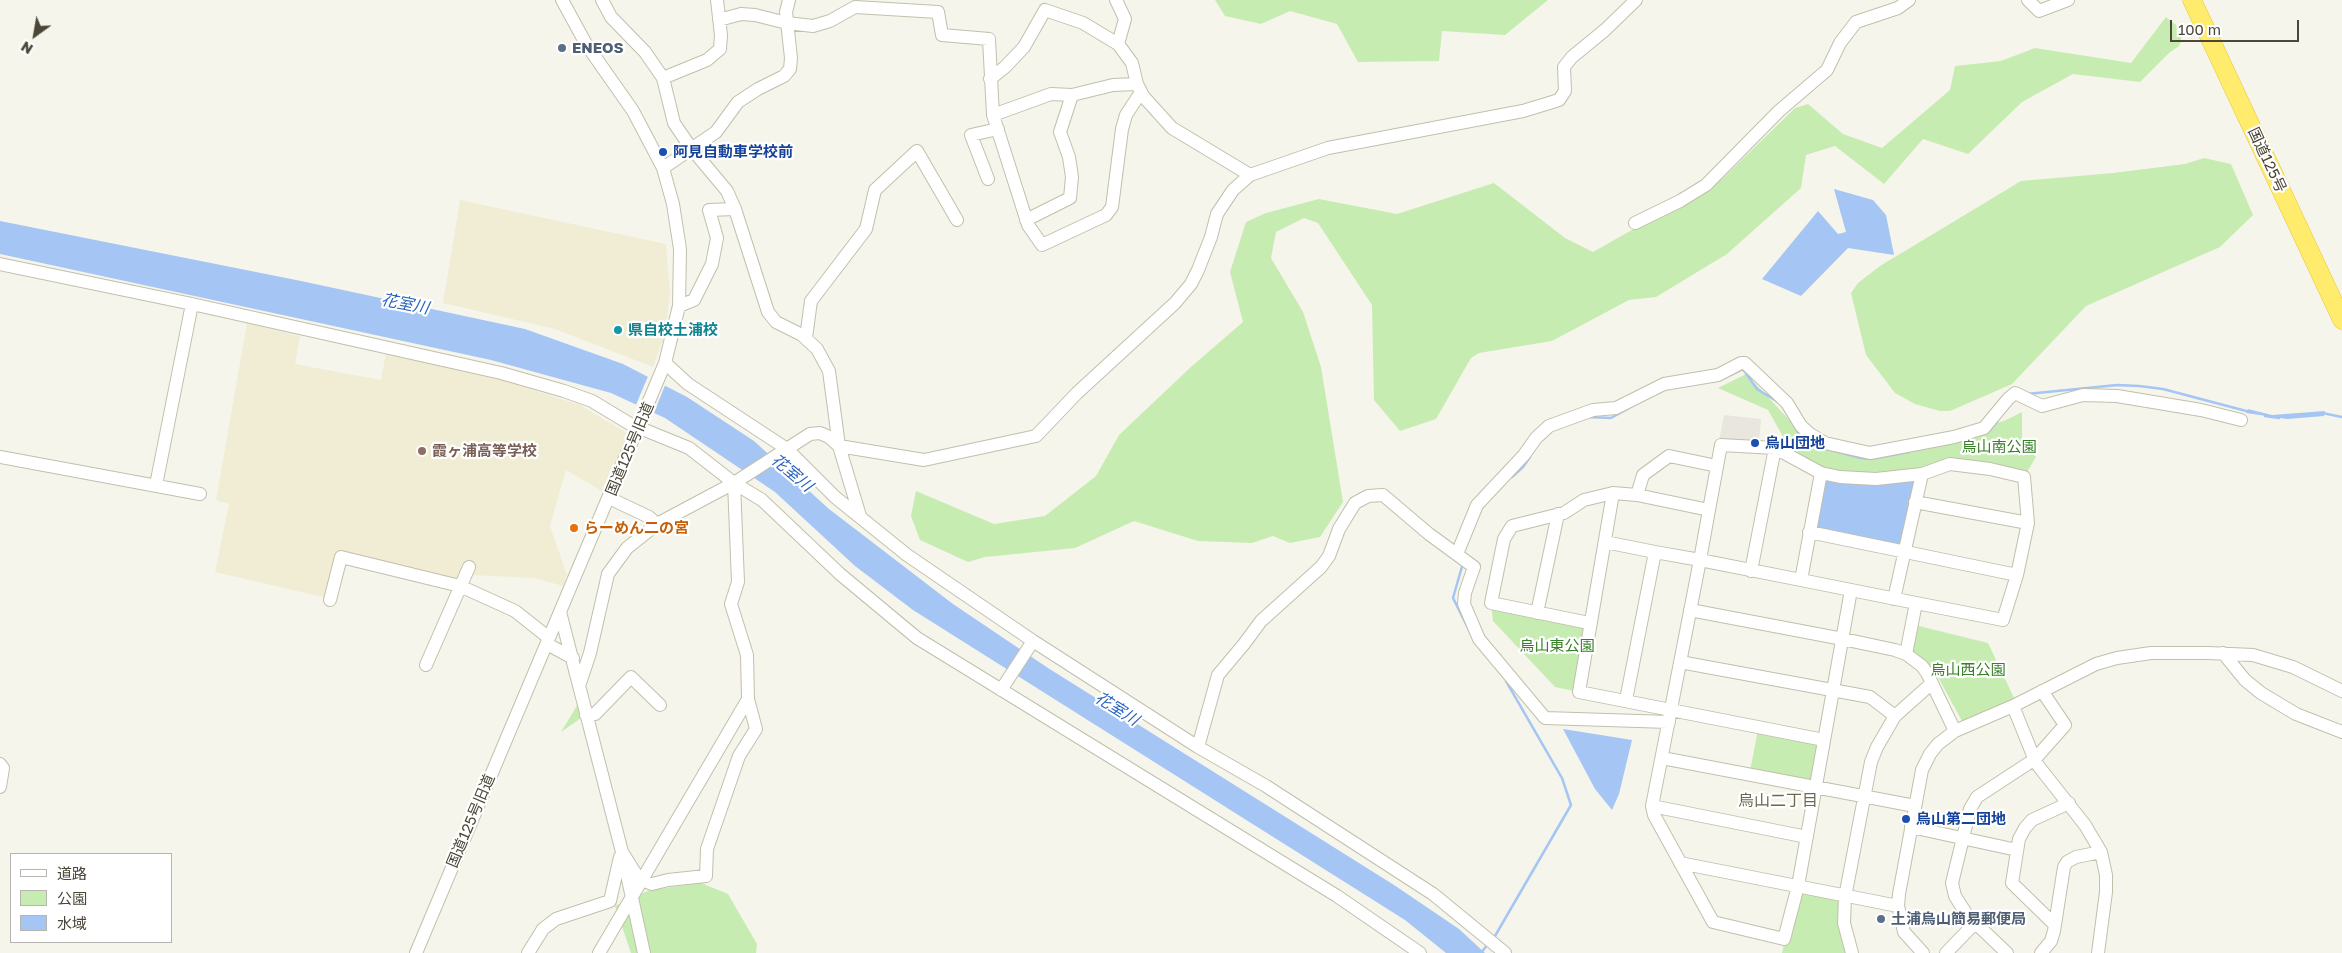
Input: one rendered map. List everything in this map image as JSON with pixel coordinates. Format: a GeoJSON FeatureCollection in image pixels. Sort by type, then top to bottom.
{"type":"FeatureCollection","features":[{"type":"Feature","properties":{"kind":"highway","name":"国道125号"},"geometry":{"type":"LineString","coordinates":[[2192,0],[2342,320]]}},
{"type":"Feature","properties":{"kind":"highway","name":"国道125号"},"geometry":{"type":"LineString","coordinates":[[2205,0],[2342,292]]}},
{"type":"Feature","properties":{"kind":"street","name":"国道125号旧道"},"geometry":{"type":"LineString","coordinates":[[416,953],[663,369],[680,306],[681,264],[678,232],[673,204],[663,168],[633,111],[586,44],[562,0]]}},
{"type":"Feature","properties":{"kind":"street"},"geometry":{"type":"LineString","coordinates":[[602,0],[611,17],[645,52],[663,78],[674,123],[691,148],[722,184],[735,209],[768,312],[776,322],[806,338],[817,349],[829,371],[839,446],[861,519]]}},
{"type":"Feature","properties":{"kind":"street"},"geometry":{"type":"LineString","coordinates":[[663,78],[707,60],[720,49],[717,0]]}},
{"type":"Feature","properties":{"kind":"street"},"geometry":{"type":"LineString","coordinates":[[663,168],[716,132],[738,102],[784,76],[790,69],[791,58],[786,12],[789,0]]}},
{"type":"Feature","properties":{"kind":"street"},"geometry":{"type":"LineString","coordinates":[[1116,0],[1125,19],[1118,44]]}},
{"type":"Feature","properties":{"kind":"street"},"geometry":{"type":"LineString","coordinates":[[580,683],[590,653],[608,574],[627,548],[657,524],[738,481],[810,434],[820,433],[829,437],[839,446],[924,460],[1036,436],[1077,393],[1175,304],[1191,284],[1198,270],[1217,214],[1233,190],[1250,175],[1328,148],[1523,111],[1559,100],[1565,92],[1564,67],[1572,57],[1636,0]]}},
{"type":"Feature","properties":{"kind":"street"},"geometry":{"type":"LineString","coordinates":[[1635,222],[1680,201],[1706,185],[1779,111],[1827,70],[1840,43],[1856,22],[1898,8],[1909,0]]}},
{"type":"Feature","properties":{"kind":"street"},"geometry":{"type":"LineString","coordinates":[[2028,0],[2040,12],[2068,0]]}},
{"type":"Feature","properties":{"kind":"street"},"geometry":{"type":"LineString","coordinates":[[990,79],[1006,67],[1024,47],[1045,5],[1083,23],[1118,44],[1132,63],[1139,88],[1172,128],[1250,175]]}},
{"type":"Feature","properties":{"kind":"street"},"geometry":{"type":"LineString","coordinates":[[719,20],[741,14],[813,26],[830,21],[855,7],[938,6],[942,35],[989,39],[993,115],[1026,220],[1042,245],[1106,215],[1113,202],[1122,129],[1126,115],[1139,88]]}},
{"type":"Feature","properties":{"kind":"street"},"geometry":{"type":"LineString","coordinates":[[993,115],[1051,94],[1072,95],[1114,85],[1139,88]]}},
{"type":"Feature","properties":{"kind":"street"},"geometry":{"type":"LineString","coordinates":[[1026,220],[1070,198],[1072,177],[1069,157],[1060,132],[1072,95]]}},
{"type":"Feature","properties":{"kind":"street"},"geometry":{"type":"LineString","coordinates":[[988,179],[971,135],[998,129]]}},
{"type":"Feature","properties":{"kind":"street"},"geometry":{"type":"LineString","coordinates":[[806,338],[811,301],[866,229],[875,190],[917,151],[957,220]]}},
{"type":"Feature","properties":{"kind":"street"},"geometry":{"type":"LineString","coordinates":[[680,306],[694,300],[712,264],[717,238],[709,210],[735,209]]}},
{"type":"Feature","properties":{"kind":"street"},"geometry":{"type":"LineString","coordinates":[[0,264],[439,358],[540,383],[597,404],[640,424],[689,448],[738,481],[762,500],[840,574],[917,638],[1337,896],[1420,953]]}},
{"type":"Feature","properties":{"kind":"street"},"geometry":{"type":"LineString","coordinates":[[156,485],[192,304]]}},
{"type":"Feature","properties":{"kind":"street"},"geometry":{"type":"LineString","coordinates":[[1458,554],[1478,505],[1524,455],[1536,438],[1549,426],[1593,410],[1616,408],[1664,384],[1718,374],[1741,363],[1744,363],[1787,404],[1801,426],[1810,434],[1825,443],[1870,453],[1954,437],[1984,428],[2008,399],[2016,393],[2042,406],[2083,396],[2117,396],[2201,410],[2241,420]]}},
{"type":"Feature","properties":{"kind":"street"},"geometry":{"type":"LineString","coordinates":[[663,369],[688,384],[783,452],[861,519],[907,555],[1033,641],[1198,748],[1266,786],[1433,894],[1505,953]]}},
{"type":"Feature","properties":{"kind":"street"},"geometry":{"type":"LineString","coordinates":[[1605,542],[1700,560],[2003,620],[2017,574],[2028,523],[2024,477],[1990,469],[1950,464],[1922,474],[1876,479],[1840,477],[1821,473],[1775,448],[1721,445],[1700,560],[1652,806],[1654,815],[1713,922],[1784,940],[1798,886],[1851,590]]}},
{"type":"Feature","properties":{"kind":"street"},"geometry":{"type":"LineString","coordinates":[[1751,571],[1775,448]]}},
{"type":"Feature","properties":{"kind":"street"},"geometry":{"type":"LineString","coordinates":[[1636,495],[1643,475],[1669,456],[1717,466]]}},
{"type":"Feature","properties":{"kind":"street"},"geometry":{"type":"LineString","coordinates":[[0,457],[200,494]]}},
{"type":"Feature","properties":{"kind":"street"},"geometry":{"type":"LineString","coordinates":[[1801,580],[1821,473]]}},
{"type":"Feature","properties":{"kind":"street"},"geometry":{"type":"LineString","coordinates":[[1894,599],[1914,502],[1922,474]]}},
{"type":"Feature","properties":{"kind":"street"},"geometry":{"type":"LineString","coordinates":[[622,852],[639,879],[652,884],[668,880],[706,876],[707,849],[740,756],[756,729],[748,699],[747,655],[731,604],[738,582],[738,481]]}},
{"type":"Feature","properties":{"kind":"street"},"geometry":{"type":"LineString","coordinates":[[1590,624],[1491,603],[1504,539],[1512,526],[1558,514],[1584,500],[1613,492],[1709,510]]}},
{"type":"Feature","properties":{"kind":"street"},"geometry":{"type":"LineString","coordinates":[[1613,492],[1579,692],[1626,700],[1670,715],[1824,740]]}},
{"type":"Feature","properties":{"kind":"street"},"geometry":{"type":"LineString","coordinates":[[1198,748],[1218,675],[1261,621],[1320,568],[1329,556],[1339,529],[1356,502],[1368,496],[1384,495],[1429,534],[1474,566],[1465,593],[1464,604],[1479,639],[1545,718],[1670,715]]}},
{"type":"Feature","properties":{"kind":"street"},"geometry":{"type":"LineString","coordinates":[[609,498],[650,517],[657,524]]}},
{"type":"Feature","properties":{"kind":"street"},"geometry":{"type":"LineString","coordinates":[[1914,502],[2028,523]]}},
{"type":"Feature","properties":{"kind":"street"},"geometry":{"type":"LineString","coordinates":[[1537,613],[1558,514]]}},
{"type":"Feature","properties":{"kind":"street"},"geometry":{"type":"LineString","coordinates":[[1809,532],[2017,574]]}},
{"type":"Feature","properties":{"kind":"street"},"geometry":{"type":"LineString","coordinates":[[1626,700],[1654,552]]}},
{"type":"Feature","properties":{"kind":"street"},"geometry":{"type":"LineString","coordinates":[[330,600],[341,557],[460,586],[515,611],[548,641],[573,658]]}},
{"type":"Feature","properties":{"kind":"street"},"geometry":{"type":"LineString","coordinates":[[426,664],[469,567]]}},
{"type":"Feature","properties":{"kind":"street"},"geometry":{"type":"LineString","coordinates":[[1906,654],[1916,603]]}},
{"type":"Feature","properties":{"kind":"street"},"geometry":{"type":"LineString","coordinates":[[1690,610],[1843,639],[1906,654],[1922,666],[1955,731]]}},
{"type":"Feature","properties":{"kind":"street"},"geometry":{"type":"LineString","coordinates":[[560,612],[580,683],[586,715],[622,852],[644,953]]}},
{"type":"Feature","properties":{"kind":"street"},"geometry":{"type":"LineString","coordinates":[[1001,690],[1033,641]]}},
{"type":"Feature","properties":{"kind":"street"},"geometry":{"type":"LineString","coordinates":[[1924,953],[1904,932],[1898,906],[1919,781],[1926,761],[1938,744],[1955,731],[2013,706],[2078,672],[2117,658],[2151,653],[2253,655],[2283,663],[2342,691]]}},
{"type":"Feature","properties":{"kind":"street"},"geometry":{"type":"LineString","coordinates":[[2223,653],[2245,680],[2261,693],[2296,714],[2342,732]]}},
{"type":"Feature","properties":{"kind":"street"},"geometry":{"type":"LineString","coordinates":[[1680,662],[1870,697],[1895,716]]}},
{"type":"Feature","properties":{"kind":"street"},"geometry":{"type":"LineString","coordinates":[[586,715],[595,714],[630,677],[660,705]]}},
{"type":"Feature","properties":{"kind":"street"},"geometry":{"type":"LineString","coordinates":[[1852,953],[1844,923],[1844,897],[1871,762],[1877,747],[1895,716],[1932,684]]}},
{"type":"Feature","properties":{"kind":"street"},"geometry":{"type":"LineString","coordinates":[[2007,953],[1974,923],[1961,906],[1952,883],[1970,809],[1977,797],[1983,791],[2035,759],[2065,725],[2042,691]]}},
{"type":"Feature","properties":{"kind":"street"},"geometry":{"type":"LineString","coordinates":[[599,953],[748,699]]}},
{"type":"Feature","properties":{"kind":"street"},"geometry":{"type":"LineString","coordinates":[[2013,706],[2035,759],[2085,825],[2101,852],[2106,875],[2106,892],[2098,953]]}},
{"type":"Feature","properties":{"kind":"street"},"geometry":{"type":"LineString","coordinates":[[1662,758],[1915,806]]}},
{"type":"Feature","properties":{"kind":"street"},"geometry":{"type":"LineString","coordinates":[[0,764],[3,768],[0,787]]}},
{"type":"Feature","properties":{"kind":"street"},"geometry":{"type":"LineString","coordinates":[[2055,925],[2012,883],[2019,839],[2032,820],[2069,803]]}},
{"type":"Feature","properties":{"kind":"street"},"geometry":{"type":"LineString","coordinates":[[1652,806],[1807,837]]}},
{"type":"Feature","properties":{"kind":"street"},"geometry":{"type":"LineString","coordinates":[[1911,827],[2017,850]]}},
{"type":"Feature","properties":{"kind":"street"},"geometry":{"type":"LineString","coordinates":[[528,953],[543,929],[556,919],[610,901],[622,852]]}},
{"type":"Feature","properties":{"kind":"street"},"geometry":{"type":"LineString","coordinates":[[2041,953],[2051,941],[2067,862],[2076,857],[2101,852]]}},
{"type":"Feature","properties":{"kind":"street"},"geometry":{"type":"LineString","coordinates":[[1680,863],[1844,897],[1898,906]]}},
{"type":"Feature","properties":{"kind":"street"},"geometry":{"type":"LineString","coordinates":[[1946,953],[1974,923]]}},
{"type":"Feature","properties":{"kind":"shaded area"},"geometry":{"type":"Polygon","coordinates":[[[460,200],[666,244],[670,294],[665,334],[653,367],[555,329],[443,303],[460,200]]]}},
{"type":"Feature","properties":{"kind":"shaded area","name":"霞ヶ浦高等学校"},"geometry":{"type":"Polygon","coordinates":[[[247,323],[300,336],[295,364],[381,380],[386,353],[505,381],[580,405],[627,433],[605,493],[566,470],[550,526],[567,575],[563,586],[534,578],[472,575],[457,584],[341,558],[327,598],[215,572],[229,504],[216,500],[247,323]]]}},
{"type":"Feature","properties":{"kind":"shaded area"},"geometry":{"type":"Polygon","coordinates":[[[1724,415],[1761,419],[1759,443],[1719,441],[1724,415]]]}},
{"type":"Feature","properties":{"kind":"green space"},"geometry":{"type":"Polygon","coordinates":[[[1215,0],[1548,0],[1505,35],[1442,31],[1439,61],[1358,62],[1337,24],[1290,11],[1261,24],[1225,16],[1215,0]]]}},
{"type":"Feature","properties":{"kind":"green space"},"geometry":{"type":"Polygon","coordinates":[[[2166,17],[2176,25],[2181,33],[2179,46],[2169,53],[2140,82],[2073,74],[2022,102],[1968,154],[1923,139],[1884,184],[1835,146],[1806,155],[1801,188],[1727,254],[1656,297],[1629,300],[1552,341],[1479,353],[1471,358],[1436,419],[1400,431],[1374,400],[1372,305],[1318,223],[1304,218],[1276,232],[1271,258],[1303,312],[1321,367],[1343,502],[1320,537],[1290,543],[1273,536],[1252,543],[1198,541],[1134,521],[1075,548],[985,557],[968,562],[920,540],[911,516],[916,491],[994,524],[1045,516],[1096,476],[1119,435],[1192,366],[1243,322],[1230,272],[1246,222],[1266,213],[1319,199],[1397,214],[1494,183],[1565,238],[1593,252],[1722,179],[1795,108],[1808,104],[1843,134],[1882,148],[1950,90],[1955,66],[2001,61],[2035,48],[2131,63],[2166,17]]]}},
{"type":"Feature","properties":{"kind":"green space"},"geometry":{"type":"Polygon","coordinates":[[[2204,158],[2231,164],[2253,215],[2220,247],[2086,306],[2012,384],[1950,411],[1940,411],[1915,404],[1895,393],[1866,355],[1851,293],[1858,283],[1880,266],[2021,181],[2113,173],[2185,164],[2204,158]]]}},
{"type":"Feature","properties":{"kind":"green space","name":"烏山南公園"},"geometry":{"type":"Polygon","coordinates":[[[1746,374],[1815,447],[1883,451],[2004,421],[2022,412],[2022,440],[2036,457],[2024,477],[1950,465],[1922,474],[1840,477],[1795,458],[1768,410],[1718,388],[1746,374]]]}},
{"type":"Feature","properties":{"kind":"green space","name":"烏山東公園"},"geometry":{"type":"Polygon","coordinates":[[[1491,603],[1589,623],[1579,692],[1555,687],[1493,621],[1491,603]]]}},
{"type":"Feature","properties":{"kind":"green space","name":"烏山西公園"},"geometry":{"type":"Polygon","coordinates":[[[1915,625],[1988,643],[2015,700],[1963,723],[1938,677],[1925,660],[1910,650],[1915,625]]]}},
{"type":"Feature","properties":{"kind":"green space"},"geometry":{"type":"Polygon","coordinates":[[[581,699],[584,716],[561,732],[581,699]]]}},
{"type":"Feature","properties":{"kind":"green space"},"geometry":{"type":"Polygon","coordinates":[[[1758,730],[1819,745],[1812,784],[1750,771],[1758,730]]]}},
{"type":"Feature","properties":{"kind":"green space"},"geometry":{"type":"Polygon","coordinates":[[[701,883],[728,894],[757,944],[756,953],[631,953],[615,906],[650,890],[701,883]]]}},
{"type":"Feature","properties":{"kind":"green space"},"geometry":{"type":"Polygon","coordinates":[[[1798,886],[1845,897],[1852,953],[1782,953],[1798,886]]]}},
{"type":"Feature","properties":{"kind":"water"},"geometry":{"type":"Polygon","coordinates":[[[1834,189],[1873,200],[1886,215],[1894,255],[1848,248],[1801,296],[1762,279],[1818,211],[1838,234],[1846,232],[1834,189]]]}},
{"type":"Feature","properties":{"kind":"water","name":"花室川"},"geometry":{"type":"Polygon","coordinates":[[[0,221],[301,281],[525,329],[623,364],[687,397],[754,441],[829,509],[953,604],[1048,668],[1394,885],[1459,929],[1485,953],[1446,953],[1405,920],[913,610],[855,566],[775,492],[665,418],[611,393],[491,360],[0,254],[0,221]]]}},
{"type":"Feature","properties":{"kind":"water"},"geometry":{"type":"Polygon","coordinates":[[[2248,409],[2272,415],[2325,411],[2324,416],[2287,419],[2246,413],[2248,409]]]}},
{"type":"Feature","properties":{"kind":"water"},"geometry":{"type":"Polygon","coordinates":[[[1821,470],[1840,477],[1919,473],[1902,550],[1808,530],[1821,470]]]}},
{"type":"Feature","properties":{"kind":"water"},"geometry":{"type":"Polygon","coordinates":[[[1563,729],[1632,740],[1619,794],[1612,810],[1595,789],[1563,729]]]}},
{"type":"Feature","properties":{"kind":"pier"},"geometry":{"type":"Polygon","coordinates":[[[649,374],[666,383],[653,415],[635,407],[649,374]]]}},
{"type":"Feature","properties":{"kind":"waterway"},"geometry":{"type":"LineString","coordinates":[[1724,378],[1743,369],[1757,389],[1778,402]]}},
{"type":"Feature","properties":{"kind":"waterway"},"geometry":{"type":"LineString","coordinates":[[2027,394],[2117,385],[2139,386],[2163,389],[2250,412]]}},
{"type":"Feature","properties":{"kind":"waterway"},"geometry":{"type":"LineString","coordinates":[[1587,417],[1611,418],[1629,408]]}},
{"type":"Feature","properties":{"kind":"waterway"},"geometry":{"type":"LineString","coordinates":[[2322,413],[2342,417]]}},
{"type":"Feature","properties":{"kind":"waterway"},"geometry":{"type":"LineString","coordinates":[[2265,416],[2279,418]]}},
{"type":"Feature","properties":{"kind":"waterway"},"geometry":{"type":"LineString","coordinates":[[1989,431],[1997,422]]}},
{"type":"Feature","properties":{"kind":"waterway"},"geometry":{"type":"LineString","coordinates":[[1796,429],[1800,435],[1816,446],[1861,458],[1871,459],[1909,452]]}},
{"type":"Feature","properties":{"kind":"waterway"},"geometry":{"type":"LineString","coordinates":[[1512,477],[1530,457]]}},
{"type":"Feature","properties":{"kind":"waterway"},"geometry":{"type":"LineString","coordinates":[[1463,563],[1453,598],[1469,630]]}},
{"type":"Feature","properties":{"kind":"waterway"},"geometry":{"type":"LineString","coordinates":[[1495,936],[1571,805],[1562,778],[1506,681]]}},
{"type":"Feature","properties":{"kind":"waterway"},"geometry":{"type":"LineString","coordinates":[[1481,953],[1488,944]]}},
{"type":"Feature","properties":{"kind":"place","name":"ENEOS"},"geometry":{"type":"Point","coordinates":[562,48]}},
{"type":"Feature","properties":{"kind":"place","name":"阿見自動車学校前"},"geometry":{"type":"Point","coordinates":[663,152]}},
{"type":"Feature","properties":{"kind":"place","name":"県自校土浦校"},"geometry":{"type":"Point","coordinates":[618,330]}},
{"type":"Feature","properties":{"kind":"place","name":"烏山団地"},"geometry":{"type":"Point","coordinates":[1755,443]}},
{"type":"Feature","properties":{"kind":"place","name":"霞ヶ浦高等学校"},"geometry":{"type":"Point","coordinates":[422,451]}},
{"type":"Feature","properties":{"kind":"place","name":"らーめん二の宮"},"geometry":{"type":"Point","coordinates":[574,528]}},
{"type":"Feature","properties":{"kind":"place","name":"烏山第二団地"},"geometry":{"type":"Point","coordinates":[1906,819]}},
{"type":"Feature","properties":{"kind":"place","name":"土浦烏山簡易郵便局"},"geometry":{"type":"Point","coordinates":[1881,919]}},
{"type":"Feature","properties":{"kind":"district","name":"烏山二丁目"},"geometry":{"type":"Point","coordinates":[1778,801]}}]}
